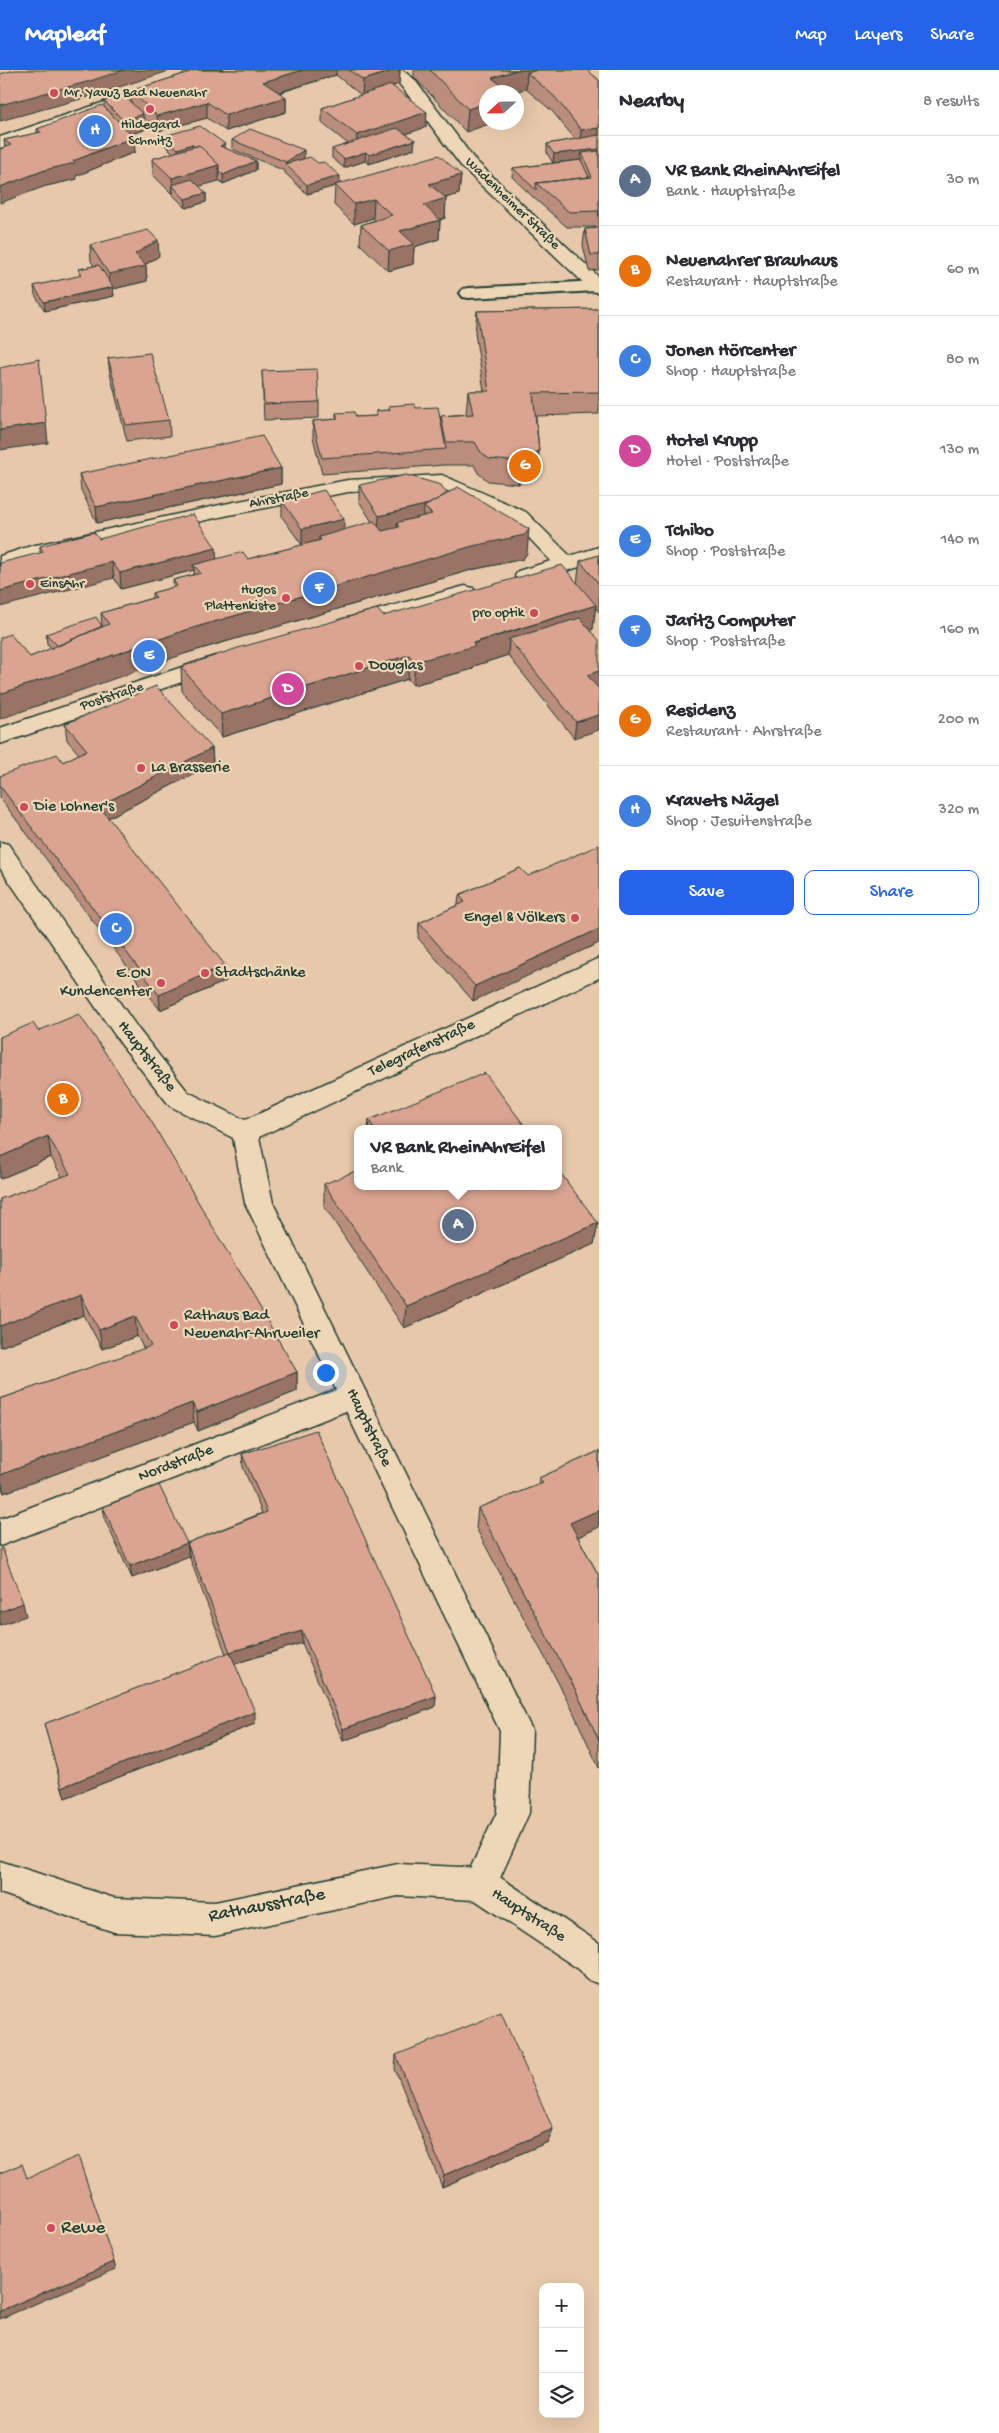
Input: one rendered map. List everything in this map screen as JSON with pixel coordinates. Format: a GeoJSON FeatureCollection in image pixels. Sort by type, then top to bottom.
{"type":"FeatureCollection","features":[{"type":"Feature","properties":{"kind":"street"},"geometry":{"type":"LineString","coordinates":[[0,143],[216,70]]}},
{"type":"Feature","properties":{"kind":"street","name":"Wadenheimer Straße"},"geometry":{"type":"LineString","coordinates":[[392,70],[408,83],[468,163],[598,286]]}},
{"type":"Feature","properties":{"kind":"street","name":"Ahrstraße"},"geometry":{"type":"LineString","coordinates":[[0,563],[38,551],[181,519],[348,486],[442,481],[519,516],[566,564]]}},
{"type":"Feature","properties":{"kind":"street"},"geometry":{"type":"LineString","coordinates":[[330,631],[599,554]]}},
{"type":"Feature","properties":{"kind":"street","name":"Poststraße"},"geometry":{"type":"LineString","coordinates":[[0,736],[234,658]]}},
{"type":"Feature","properties":{"kind":"street","name":"Hauptstraße"},"geometry":{"type":"LineString","coordinates":[[0,850],[130,1037],[179,1099],[245,1132],[259,1203],[516,1730],[513,1813],[480,1884],[592,1958],[599,1967]]}},
{"type":"Feature","properties":{"kind":"street","name":"Telegrafenstraße"},"geometry":{"type":"LineString","coordinates":[[245,1132],[599,967]]}},
{"type":"Feature","properties":{"kind":"street","name":"Nordstraße"},"geometry":{"type":"LineString","coordinates":[[0,1533],[353,1396]]}},
{"type":"Feature","properties":{"kind":"street","name":"Rathausstraße"},"geometry":{"type":"LineString","coordinates":[[0,1876],[114,1915],[215,1919],[398,1880],[480,1884]]}},
{"type":"Feature","properties":{"kind":"lane"},"geometry":{"type":"LineString","coordinates":[[469,293],[598,286]]}},
{"type":"Feature","properties":{"kind":"building"},"geometry":{"type":"Polygon","coordinates":[[[15,70],[124,70],[0,105],[0,74],[15,70]]]}},
{"type":"Feature","properties":{"kind":"building"},"geometry":{"type":"Polygon","coordinates":[[[196,70],[303,70],[263,82],[286,97],[226,115],[207,102],[157,116],[131,91],[196,70]]]}},
{"type":"Feature","properties":{"kind":"building"},"geometry":{"type":"Polygon","coordinates":[[[349,70],[396,70],[363,80],[349,70]]]}},
{"type":"Feature","properties":{"kind":"building"},"geometry":{"type":"Polygon","coordinates":[[[430,70],[516,70],[492,78],[502,85],[479,85],[479,105],[468,109],[430,70]]]}},
{"type":"Feature","properties":{"kind":"building"},"geometry":{"type":"Polygon","coordinates":[[[537,70],[587,70],[599,80],[599,128],[581,130],[554,96],[527,73],[537,70]]]}},
{"type":"Feature","properties":{"kind":"building"},"geometry":{"type":"Polygon","coordinates":[[[391,85],[427,112],[357,135],[322,108],[391,85]]]}},
{"type":"Feature","properties":{"kind":"building"},"geometry":{"type":"Polygon","coordinates":[[[124,96],[143,114],[123,120],[104,101],[124,96]]]}},
{"type":"Feature","properties":{"kind":"building"},"geometry":{"type":"Polygon","coordinates":[[[102,105],[134,137],[73,161],[75,163],[45,170],[0,187],[0,149],[11,145],[4,140],[41,132],[37,129],[102,105]]]}},
{"type":"Feature","properties":{"kind":"building"},"geometry":{"type":"Polygon","coordinates":[[[200,126],[225,144],[220,146],[256,161],[223,175],[219,171],[219,165],[199,145],[194,147],[192,144],[178,149],[164,136],[200,126]]]}},
{"type":"Feature","properties":{"kind":"building"},"geometry":{"type":"Polygon","coordinates":[[[397,128],[415,140],[369,155],[366,152],[344,159],[332,149],[397,128]]]}},
{"type":"Feature","properties":{"kind":"building"},"geometry":{"type":"Polygon","coordinates":[[[250,129],[304,150],[286,162],[232,140],[250,129]]]}},
{"type":"Feature","properties":{"kind":"building"},"geometry":{"type":"Polygon","coordinates":[[[599,135],[599,149],[554,154],[547,144],[599,135]]]}},
{"type":"Feature","properties":{"kind":"building"},"geometry":{"type":"Polygon","coordinates":[[[199,145],[219,165],[172,178],[152,159],[199,145]]]}},
{"type":"Feature","properties":{"kind":"building"},"geometry":{"type":"Polygon","coordinates":[[[599,151],[599,216],[598,211],[569,212],[536,183],[592,177],[582,153],[599,151]]]}},
{"type":"Feature","properties":{"kind":"building"},"geometry":{"type":"Polygon","coordinates":[[[439,155],[461,175],[429,184],[446,198],[424,205],[440,220],[400,231],[414,244],[389,251],[361,225],[392,215],[374,199],[354,204],[335,185],[439,155]]]}},
{"type":"Feature","properties":{"kind":"building"},"geometry":{"type":"Polygon","coordinates":[[[310,157],[318,163],[324,162],[340,176],[307,185],[285,164],[310,157]]]}},
{"type":"Feature","properties":{"kind":"building"},"geometry":{"type":"Polygon","coordinates":[[[581,160],[589,177],[536,183],[536,190],[513,168],[581,160]]]}},
{"type":"Feature","properties":{"kind":"building"},"geometry":{"type":"Polygon","coordinates":[[[192,179],[206,193],[185,199],[172,185],[192,179]]]}},
{"type":"Feature","properties":{"kind":"building"},"geometry":{"type":"Polygon","coordinates":[[[599,228],[599,255],[591,255],[585,229],[599,228]]]}},
{"type":"Feature","properties":{"kind":"building"},"geometry":{"type":"Polygon","coordinates":[[[148,230],[158,240],[135,254],[146,266],[109,274],[90,245],[148,230]]]}},
{"type":"Feature","properties":{"kind":"building"},"geometry":{"type":"Polygon","coordinates":[[[99,265],[113,287],[44,302],[34,286],[82,275],[79,269],[99,265]]]}},
{"type":"Feature","properties":{"kind":"building"},"geometry":{"type":"Polygon","coordinates":[[[599,309],[599,392],[533,393],[539,451],[520,462],[489,459],[480,451],[475,442],[446,442],[441,416],[473,414],[468,391],[489,391],[477,311],[599,309]]]}},
{"type":"Feature","properties":{"kind":"building"},"geometry":{"type":"Polygon","coordinates":[[[150,353],[169,420],[126,425],[108,358],[150,353]]]}},
{"type":"Feature","properties":{"kind":"building"},"geometry":{"type":"Polygon","coordinates":[[[39,359],[46,423],[0,430],[0,368],[39,359]]]}},
{"type":"Feature","properties":{"kind":"building"},"geometry":{"type":"Polygon","coordinates":[[[317,369],[319,402],[264,404],[262,371],[317,369]]]}},
{"type":"Feature","properties":{"kind":"building"},"geometry":{"type":"Polygon","coordinates":[[[414,404],[416,408],[438,407],[446,449],[322,458],[313,421],[338,419],[336,413],[354,412],[356,417],[377,416],[376,411],[390,410],[389,406],[414,404]]]}},
{"type":"Feature","properties":{"kind":"building"},"geometry":{"type":"Polygon","coordinates":[[[262,436],[281,468],[96,507],[79,474],[262,436]]]}},
{"type":"Feature","properties":{"kind":"building"},"geometry":{"type":"Polygon","coordinates":[[[406,475],[441,485],[447,494],[429,504],[379,516],[359,485],[406,475]]]}},
{"type":"Feature","properties":{"kind":"building"},"geometry":{"type":"Polygon","coordinates":[[[458,487],[529,529],[525,535],[473,546],[186,630],[0,694],[0,638],[10,634],[30,657],[109,624],[101,613],[156,597],[152,593],[177,586],[173,580],[201,573],[193,565],[243,552],[248,559],[321,540],[319,537],[374,521],[382,531],[399,527],[397,524],[399,522],[432,514],[424,507],[458,487]]]}},
{"type":"Feature","properties":{"kind":"building"},"geometry":{"type":"Polygon","coordinates":[[[324,490],[344,519],[302,529],[282,501],[324,490]]]}},
{"type":"Feature","properties":{"kind":"building"},"geometry":{"type":"Polygon","coordinates":[[[193,514],[216,548],[120,573],[112,562],[0,591],[0,563],[43,552],[40,546],[94,532],[99,539],[193,514]]]}},
{"type":"Feature","properties":{"kind":"building"},"geometry":{"type":"Polygon","coordinates":[[[599,555],[599,584],[580,561],[599,555]]]}},
{"type":"Feature","properties":{"kind":"building"},"geometry":{"type":"Polygon","coordinates":[[[562,565],[596,605],[473,643],[475,646],[415,662],[409,655],[221,714],[181,667],[238,648],[377,609],[383,616],[562,565]]]}},
{"type":"Feature","properties":{"kind":"building"},"geometry":{"type":"Polygon","coordinates":[[[96,617],[102,626],[58,646],[46,634],[96,617]]]}},
{"type":"Feature","properties":{"kind":"building"},"geometry":{"type":"Polygon","coordinates":[[[580,618],[599,640],[599,671],[587,675],[599,689],[599,715],[576,722],[509,639],[580,618]]]}},
{"type":"Feature","properties":{"kind":"building"},"geometry":{"type":"Polygon","coordinates":[[[156,686],[212,748],[99,806],[225,965],[159,995],[0,786],[0,776],[57,754],[63,762],[87,750],[65,724],[156,686]]]}},
{"type":"Feature","properties":{"kind":"building"},"geometry":{"type":"Polygon","coordinates":[[[599,845],[599,929],[475,986],[419,923],[465,902],[459,895],[520,868],[528,876],[599,845]]]}},
{"type":"Feature","properties":{"kind":"building","name":"Rathaus Bad Neuenahr-Ahrweiler"},"geometry":{"type":"Polygon","coordinates":[[[79,1014],[150,1119],[297,1372],[197,1412],[192,1403],[0,1475],[0,1399],[151,1346],[135,1316],[99,1330],[81,1295],[0,1326],[0,1199],[70,1174],[48,1136],[0,1157],[0,1037],[33,1023],[38,1031],[79,1014]]]}},
{"type":"Feature","properties":{"kind":"building"},"geometry":{"type":"Polygon","coordinates":[[[485,1073],[524,1125],[372,1125],[369,1120],[485,1073]]]}},
{"type":"Feature","properties":{"kind":"building"},"geometry":{"type":"Polygon","coordinates":[[[354,1172],[354,1190],[562,1190],[562,1175],[598,1223],[406,1306],[324,1184],[354,1172]]]}},
{"type":"Feature","properties":{"kind":"building"},"geometry":{"type":"Polygon","coordinates":[[[316,1430],[436,1696],[343,1729],[302,1631],[230,1652],[187,1543],[267,1512],[242,1454],[316,1430]]]}},
{"type":"Feature","properties":{"kind":"building"},"geometry":{"type":"Polygon","coordinates":[[[599,1451],[599,1510],[570,1523],[599,1576],[599,1740],[574,1687],[478,1508],[543,1483],[539,1478],[599,1451]]]}},
{"type":"Feature","properties":{"kind":"building"},"geometry":{"type":"Polygon","coordinates":[[[159,1485],[187,1543],[130,1566],[103,1507],[159,1485]]]}},
{"type":"Feature","properties":{"kind":"building"},"geometry":{"type":"Polygon","coordinates":[[[2,1548],[23,1603],[0,1612],[0,1549],[2,1548]]]}},
{"type":"Feature","properties":{"kind":"building"},"geometry":{"type":"Polygon","coordinates":[[[230,1652],[255,1712],[62,1787],[44,1724],[230,1652]]]}},
{"type":"Feature","properties":{"kind":"building"},"geometry":{"type":"Polygon","coordinates":[[[501,2013],[553,2129],[444,2175],[396,2055],[501,2013]]]}},
{"type":"Feature","properties":{"kind":"building","name":"Rewe"},"geometry":{"type":"Polygon","coordinates":[[[78,2156],[114,2262],[0,2311],[0,2173],[22,2164],[27,2178],[78,2156]]]}},
{"type":"Feature","properties":{"kind":"place","name":"Mr. Yavuz Bad Neuenahr"},"geometry":{"type":"Point","coordinates":[54,93]}},
{"type":"Feature","properties":{"kind":"place","name":"Hildegard Schmitz"},"geometry":{"type":"Point","coordinates":[150,109]}},
{"type":"Feature","properties":{"kind":"place","name":"Kravets Nägel"},"geometry":{"type":"Point","coordinates":[95,131]}},
{"type":"Feature","properties":{"kind":"place","name":"Residenz"},"geometry":{"type":"Point","coordinates":[525,466]}},
{"type":"Feature","properties":{"kind":"place","name":"EinsAhr"},"geometry":{"type":"Point","coordinates":[30,584]}},
{"type":"Feature","properties":{"kind":"place","name":"Jaritz Computer"},"geometry":{"type":"Point","coordinates":[319,588]}},
{"type":"Feature","properties":{"kind":"place","name":"Hugos Plattenkiste"},"geometry":{"type":"Point","coordinates":[286,598]}},
{"type":"Feature","properties":{"kind":"place","name":"pro optik"},"geometry":{"type":"Point","coordinates":[534,613]}},
{"type":"Feature","properties":{"kind":"place","name":"Tchibo"},"geometry":{"type":"Point","coordinates":[149,656]}},
{"type":"Feature","properties":{"kind":"place","name":"Douglas"},"geometry":{"type":"Point","coordinates":[359,666]}},
{"type":"Feature","properties":{"kind":"place","name":"Hotel Krupp"},"geometry":{"type":"Point","coordinates":[288,689]}},
{"type":"Feature","properties":{"kind":"place","name":"La Brasserie"},"geometry":{"type":"Point","coordinates":[141,768]}},
{"type":"Feature","properties":{"kind":"place","name":"Die Lohner's"},"geometry":{"type":"Point","coordinates":[24,807]}},
{"type":"Feature","properties":{"kind":"place","name":"Engel & Völkers"},"geometry":{"type":"Point","coordinates":[575,918]}},
{"type":"Feature","properties":{"kind":"place","name":"Jonen Hörcenter"},"geometry":{"type":"Point","coordinates":[116,929]}},
{"type":"Feature","properties":{"kind":"place","name":"Stadtschänke"},"geometry":{"type":"Point","coordinates":[205,973]}},
{"type":"Feature","properties":{"kind":"place","name":"E.ON Kundencenter"},"geometry":{"type":"Point","coordinates":[161,983]}},
{"type":"Feature","properties":{"kind":"place","name":"Neuenahrer Brauhaus"},"geometry":{"type":"Point","coordinates":[63,1099]}},
{"type":"Feature","properties":{"kind":"place","name":"VR Bank RheinAhrEifel"},"geometry":{"type":"Point","coordinates":[458,1225]}},
{"type":"Feature","properties":{"kind":"place","name":"Rathaus Bad Neuenahr-Ahrweiler"},"geometry":{"type":"Point","coordinates":[174,1325]}},
{"type":"Feature","properties":{"kind":"place","name":"Rewe"},"geometry":{"type":"Point","coordinates":[51,2228]}}]}
